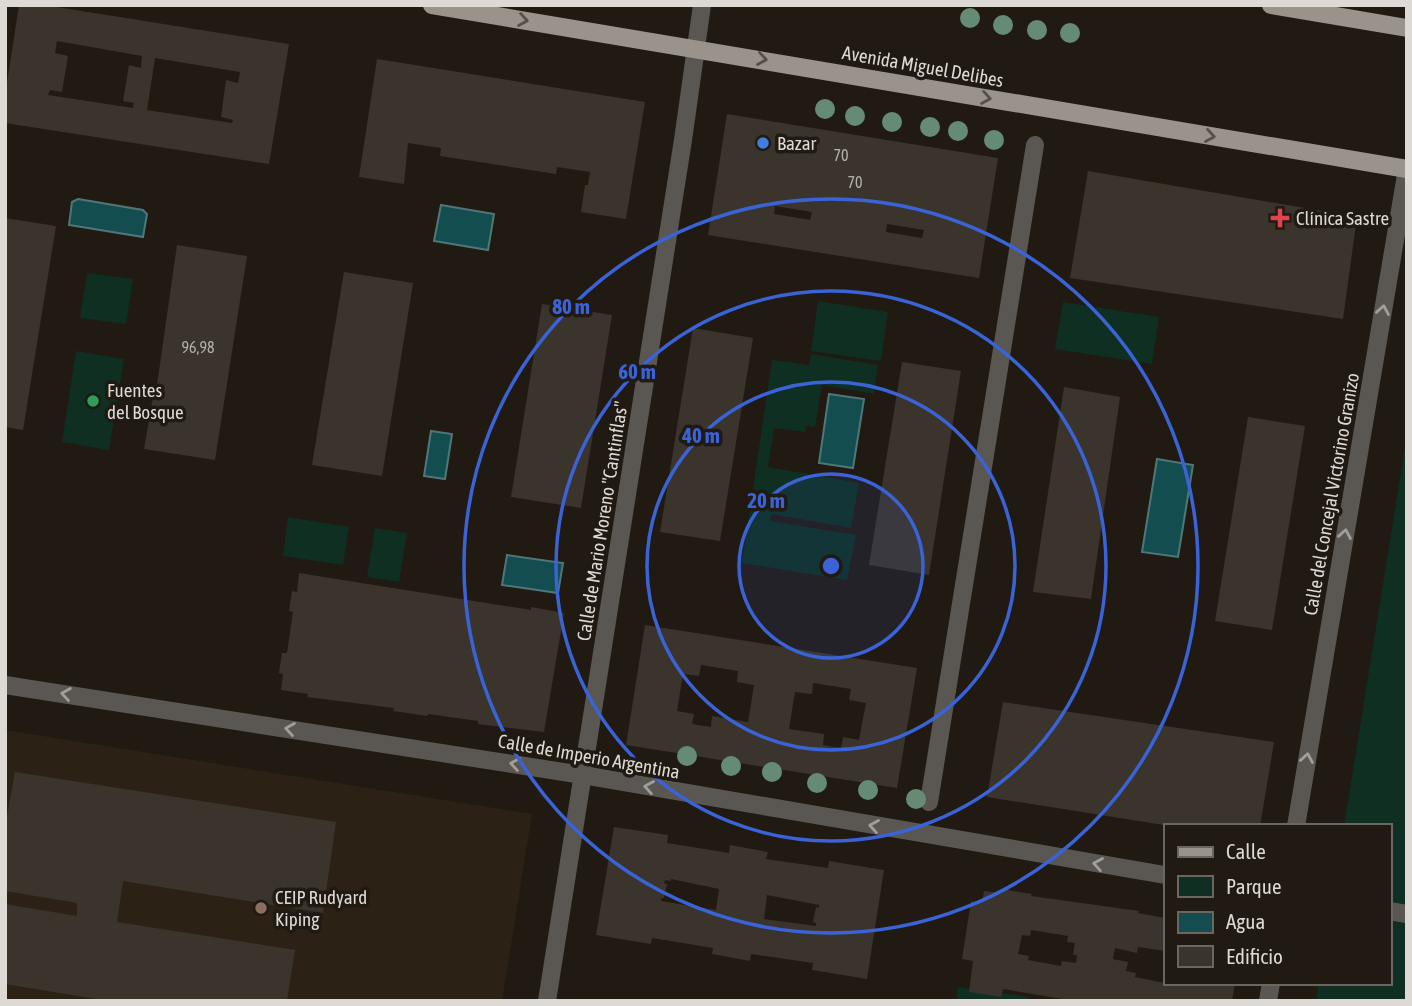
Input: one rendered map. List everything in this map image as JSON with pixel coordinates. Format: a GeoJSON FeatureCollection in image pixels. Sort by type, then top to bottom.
{"type":"FeatureCollection","features":[{"type":"Feature","properties":{"kind":"main road","name":"Avenida Miguel Delibes"},"geometry":{"type":"LineString","coordinates":[[432,5],[1407,169]]}},
{"type":"Feature","properties":{"kind":"main road"},"geometry":{"type":"LineString","coordinates":[[1271,5],[1407,28]]}},
{"type":"Feature","properties":{"kind":"street","name":"Calle de Mario Moreno \"Cantinflas\""},"geometry":{"type":"LineString","coordinates":[[547,1001],[702,5]]}},
{"type":"Feature","properties":{"kind":"street"},"geometry":{"type":"LineString","coordinates":[[929,803],[1035,145]]}},
{"type":"Feature","properties":{"kind":"street","name":"Calle del Concejal Victorino Granizo"},"geometry":{"type":"LineString","coordinates":[[1296,824],[1407,169]]}},
{"type":"Feature","properties":{"kind":"street","name":"Calle de Imperio Argentina"},"geometry":{"type":"LineString","coordinates":[[5,685],[583,775],[1164,875]]}},
{"type":"Feature","properties":{"kind":"shaded area","name":"CEIP Rudyard Kiping"},"geometry":{"type":"Polygon","coordinates":[[[5,730],[532,814],[502,1001],[5,1001],[5,730]]]}},
{"type":"Feature","properties":{"kind":"green space"},"geometry":{"type":"Polygon","coordinates":[[[87,273],[133,279],[126,324],[80,318],[87,273]]]}},
{"type":"Feature","properties":{"kind":"green space"},"geometry":{"type":"Polygon","coordinates":[[[818,301],[888,312],[881,361],[811,351],[818,301]]]}},
{"type":"Feature","properties":{"kind":"green space"},"geometry":{"type":"Polygon","coordinates":[[[1063,302],[1159,317],[1152,364],[1055,349],[1063,302]]]}},
{"type":"Feature","properties":{"kind":"green space","name":"Fuentes del Bosque"},"geometry":{"type":"Polygon","coordinates":[[[76,351],[124,359],[109,450],[62,442],[76,351]]]}},
{"type":"Feature","properties":{"kind":"green space"},"geometry":{"type":"Polygon","coordinates":[[[811,354],[878,365],[874,394],[822,385],[815,427],[806,426],[805,432],[774,428],[768,467],[859,483],[851,528],[771,514],[770,521],[856,535],[847,580],[742,563],[772,360],[809,365],[811,354]]]}},
{"type":"Feature","properties":{"kind":"green space"},"geometry":{"type":"Polygon","coordinates":[[[1407,435],[1407,1001],[1316,1001],[1319,985],[1391,985],[1391,824],[1344,824],[1407,435]]]}},
{"type":"Feature","properties":{"kind":"green space"},"geometry":{"type":"Polygon","coordinates":[[[288,517],[349,527],[343,565],[283,556],[288,517]]]}},
{"type":"Feature","properties":{"kind":"green space"},"geometry":{"type":"Polygon","coordinates":[[[375,528],[407,533],[399,582],[367,577],[375,528]]]}},
{"type":"Feature","properties":{"kind":"green space"},"geometry":{"type":"Polygon","coordinates":[[[958,987],[1029,997],[1028,1001],[956,1001],[958,987]]]}},
{"type":"Feature","properties":{"kind":"water"},"geometry":{"type":"Polygon","coordinates":[[[78,199],[143,210],[147,214],[143,237],[69,225],[72,202],[78,199]]]}},
{"type":"Feature","properties":{"kind":"water"},"geometry":{"type":"Polygon","coordinates":[[[441,205],[494,214],[488,250],[434,241],[441,205]]]}},
{"type":"Feature","properties":{"kind":"water"},"geometry":{"type":"Polygon","coordinates":[[[829,394],[864,399],[853,468],[819,463],[829,394]]]}},
{"type":"Feature","properties":{"kind":"water"},"geometry":{"type":"Polygon","coordinates":[[[431,431],[452,434],[445,479],[424,476],[431,431]]]}},
{"type":"Feature","properties":{"kind":"water"},"geometry":{"type":"Polygon","coordinates":[[[1157,459],[1193,465],[1178,557],[1142,552],[1157,459]]]}},
{"type":"Feature","properties":{"kind":"water"},"geometry":{"type":"Polygon","coordinates":[[[507,555],[563,563],[558,593],[502,585],[507,555]]]}},
{"type":"Feature","properties":{"kind":"building"},"geometry":{"type":"Polygon","coordinates":[[[19,5],[44,5],[289,44],[269,164],[5,123],[5,96],[19,5]],[[57,41],[55,53],[68,56],[62,92],[50,90],[48,95],[133,108],[134,103],[123,101],[129,65],[141,68],[142,56],[57,41]],[[155,58],[147,110],[232,123],[233,120],[221,117],[226,80],[238,83],[240,72],[155,58]]]}},
{"type":"Feature","properties":{"kind":"building"},"geometry":{"type":"Polygon","coordinates":[[[377,59],[645,102],[626,219],[581,212],[590,172],[557,167],[556,174],[440,156],[441,148],[408,143],[404,184],[359,177],[377,59]]]}},
{"type":"Feature","properties":{"kind":"building"},"geometry":{"type":"Polygon","coordinates":[[[727,114],[998,158],[979,278],[708,235],[727,114]],[[775,206],[774,214],[810,220],[812,212],[775,206]],[[887,224],[886,232],[922,238],[924,230],[887,224]]]}},
{"type":"Feature","properties":{"kind":"building"},"geometry":{"type":"Polygon","coordinates":[[[1088,171],[1357,217],[1343,319],[1070,278],[1088,171]]]}},
{"type":"Feature","properties":{"kind":"building"},"geometry":{"type":"Polygon","coordinates":[[[5,218],[56,226],[23,430],[5,427],[5,218]]]}},
{"type":"Feature","properties":{"kind":"building","name":"Fuentes del Bosque"},"geometry":{"type":"Polygon","coordinates":[[[177,245],[247,256],[215,460],[144,449],[157,385],[177,245]]]}},
{"type":"Feature","properties":{"kind":"building"},"geometry":{"type":"Polygon","coordinates":[[[344,272],[413,283],[382,476],[312,465],[344,272]]]}},
{"type":"Feature","properties":{"kind":"building"},"geometry":{"type":"Polygon","coordinates":[[[542,304],[612,315],[581,508],[511,497],[542,304]]]}},
{"type":"Feature","properties":{"kind":"building"},"geometry":{"type":"Polygon","coordinates":[[[693,328],[753,338],[720,541],[660,532],[693,328]]]}},
{"type":"Feature","properties":{"kind":"building"},"geometry":{"type":"Polygon","coordinates":[[[902,362],[961,371],[929,575],[869,565],[902,362]]]}},
{"type":"Feature","properties":{"kind":"building"},"geometry":{"type":"Polygon","coordinates":[[[1064,387],[1120,397],[1091,599],[1033,592],[1064,387]]]}},
{"type":"Feature","properties":{"kind":"building"},"geometry":{"type":"Polygon","coordinates":[[[1248,417],[1305,426],[1272,630],[1215,621],[1248,417]]]}},
{"type":"Feature","properties":{"kind":"building"},"geometry":{"type":"Polygon","coordinates":[[[299,573],[564,613],[544,732],[393,711],[394,708],[307,697],[308,694],[281,690],[283,674],[279,673],[282,653],[287,653],[293,612],[289,611],[292,591],[297,592],[299,573]]]}},
{"type":"Feature","properties":{"kind":"building"},"geometry":{"type":"Polygon","coordinates":[[[645,625],[917,668],[897,788],[626,745],[645,625]],[[701,665],[699,676],[683,674],[677,711],[694,714],[692,724],[711,727],[712,716],[748,722],[754,685],[737,682],[738,671],[701,665]],[[813,683],[812,694],[795,692],[789,729],[824,734],[823,745],[841,748],[843,737],[859,740],[866,703],[849,700],[851,689],[813,683]]]}},
{"type":"Feature","properties":{"kind":"building"},"geometry":{"type":"Polygon","coordinates":[[[1003,702],[1274,742],[1260,824],[1164,825],[987,797],[1003,702]]]}},
{"type":"Feature","properties":{"kind":"building"},"geometry":{"type":"Polygon","coordinates":[[[15,772],[336,822],[323,913],[123,881],[117,922],[295,950],[287,1001],[108,1001],[5,984],[5,904],[77,916],[77,903],[5,891],[5,828],[15,772]]]}},
{"type":"Feature","properties":{"kind":"building"},"geometry":{"type":"Polygon","coordinates":[[[614,827],[668,835],[667,843],[729,853],[730,845],[768,852],[766,859],[828,868],[829,861],[884,870],[867,979],[812,970],[813,963],[751,954],[750,961],[712,954],[713,948],[652,938],[651,944],[596,935],[614,827]],[[665,880],[664,883],[667,884],[661,901],[716,910],[719,889],[665,880]],[[767,895],[764,919],[816,926],[813,922],[816,907],[819,908],[819,905],[767,895]]]}},
{"type":"Feature","properties":{"kind":"building"},"geometry":{"type":"Polygon","coordinates":[[[1001,889],[1032,894],[1031,896],[1139,911],[1138,913],[1164,918],[1164,951],[1138,947],[1137,953],[1115,948],[1113,959],[1128,962],[1126,971],[1136,973],[1135,977],[1164,983],[1164,985],[1235,985],[1232,1001],[1074,1001],[1003,989],[1001,997],[969,992],[973,961],[962,959],[971,901],[982,903],[984,891],[1001,893],[1001,889]],[[1031,930],[1030,936],[1022,935],[1018,954],[1029,956],[1028,960],[1061,966],[1062,961],[1076,963],[1077,955],[1073,955],[1075,943],[1067,942],[1068,936],[1031,930]]]}},
{"type":"Feature","properties":{"kind":"place","name":"Bazar"},"geometry":{"type":"Point","coordinates":[763,143]}},
{"type":"Feature","properties":{"kind":"place","name":"Clínica Sastre"},"geometry":{"type":"Point","coordinates":[1280,218]}},
{"type":"Feature","properties":{"kind":"place","name":"Fuentes del Bosque"},"geometry":{"type":"Point","coordinates":[93,401]}},
{"type":"Feature","properties":{"kind":"place","name":"CEIP Rudyard Kiping"},"geometry":{"type":"Point","coordinates":[261,908]}}]}
